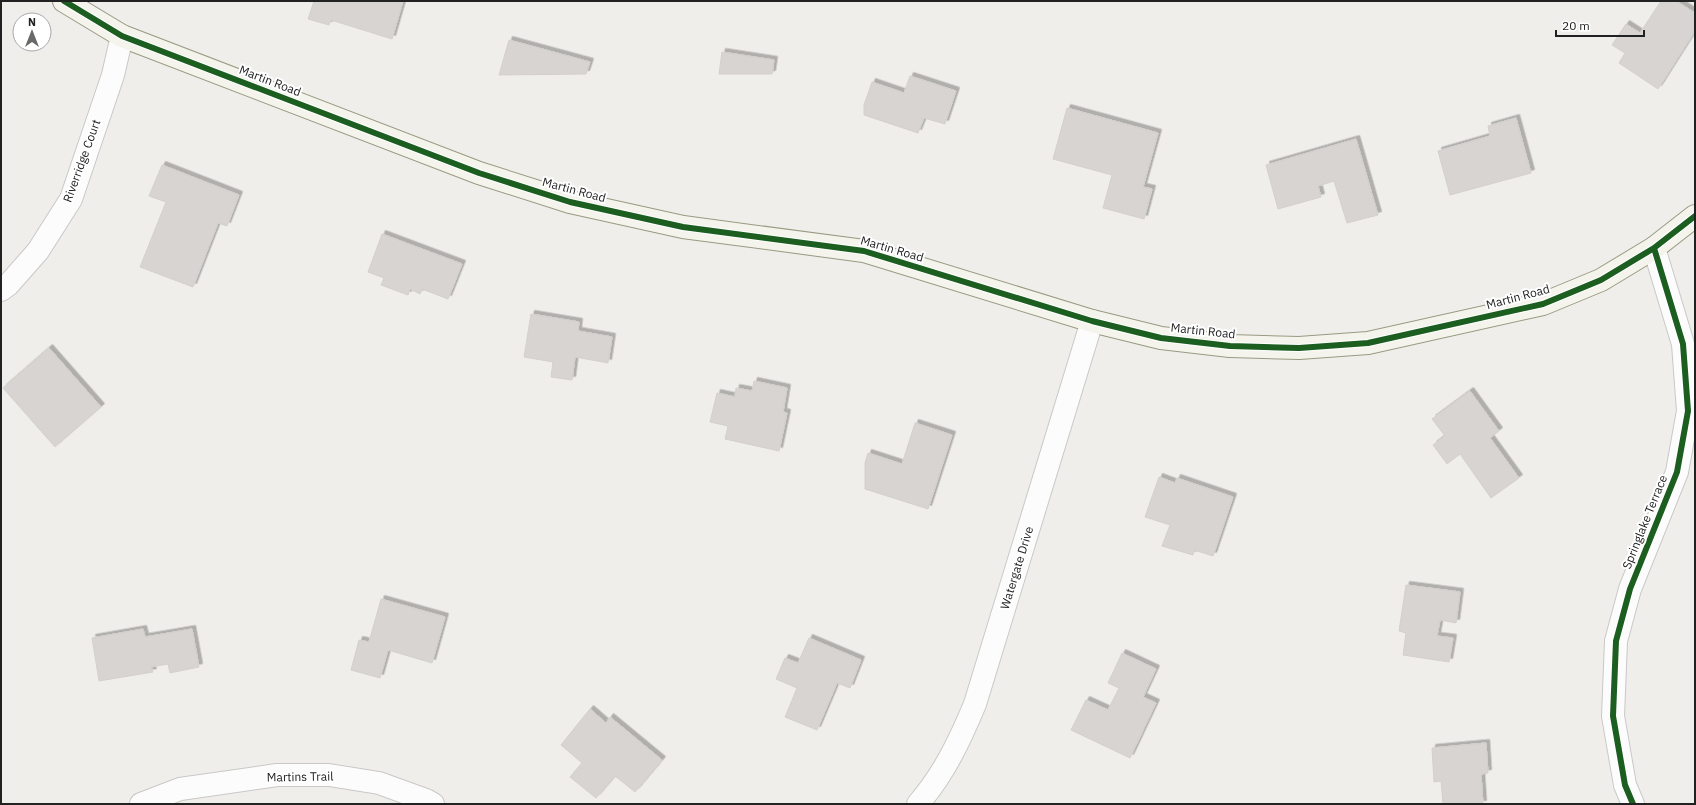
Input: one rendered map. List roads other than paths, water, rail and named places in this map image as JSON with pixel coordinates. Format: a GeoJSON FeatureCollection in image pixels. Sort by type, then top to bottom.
{"type":"FeatureCollection","features":[{"type":"Feature","properties":{"kind":"street","name":"Martin Road"},"geometry":{"type":"LineString","coordinates":[[64,1],[122,36],[479,173],[570,202],[682,227],[864,251],[1092,321],[1161,338],[1230,346],[1299,348],[1368,342],[1543,304],[1601,280],[1654,248],[1695,216]]}},
{"type":"Feature","properties":{"kind":"street","name":"Riverridge Court"},"geometry":{"type":"LineString","coordinates":[[1,290],[8,285],[38,251],[70,199],[113,75],[122,36]]}},
{"type":"Feature","properties":{"kind":"street","name":"Springlake Terrace"},"geometry":{"type":"LineString","coordinates":[[1633,804],[1625,785],[1613,716],[1616,641],[1630,589],[1677,472],[1688,411],[1683,344],[1654,248]]}},
{"type":"Feature","properties":{"kind":"street","name":"Watergate Drive"},"geometry":{"type":"LineString","coordinates":[[918,804],[930,790],[958,746],[975,704],[1092,321]]}},
{"type":"Feature","properties":{"kind":"street","name":"Martins Trail"},"geometry":{"type":"LineString","coordinates":[[141,804],[180,790],[277,775],[329,775],[379,783],[433,804]]}}]}
